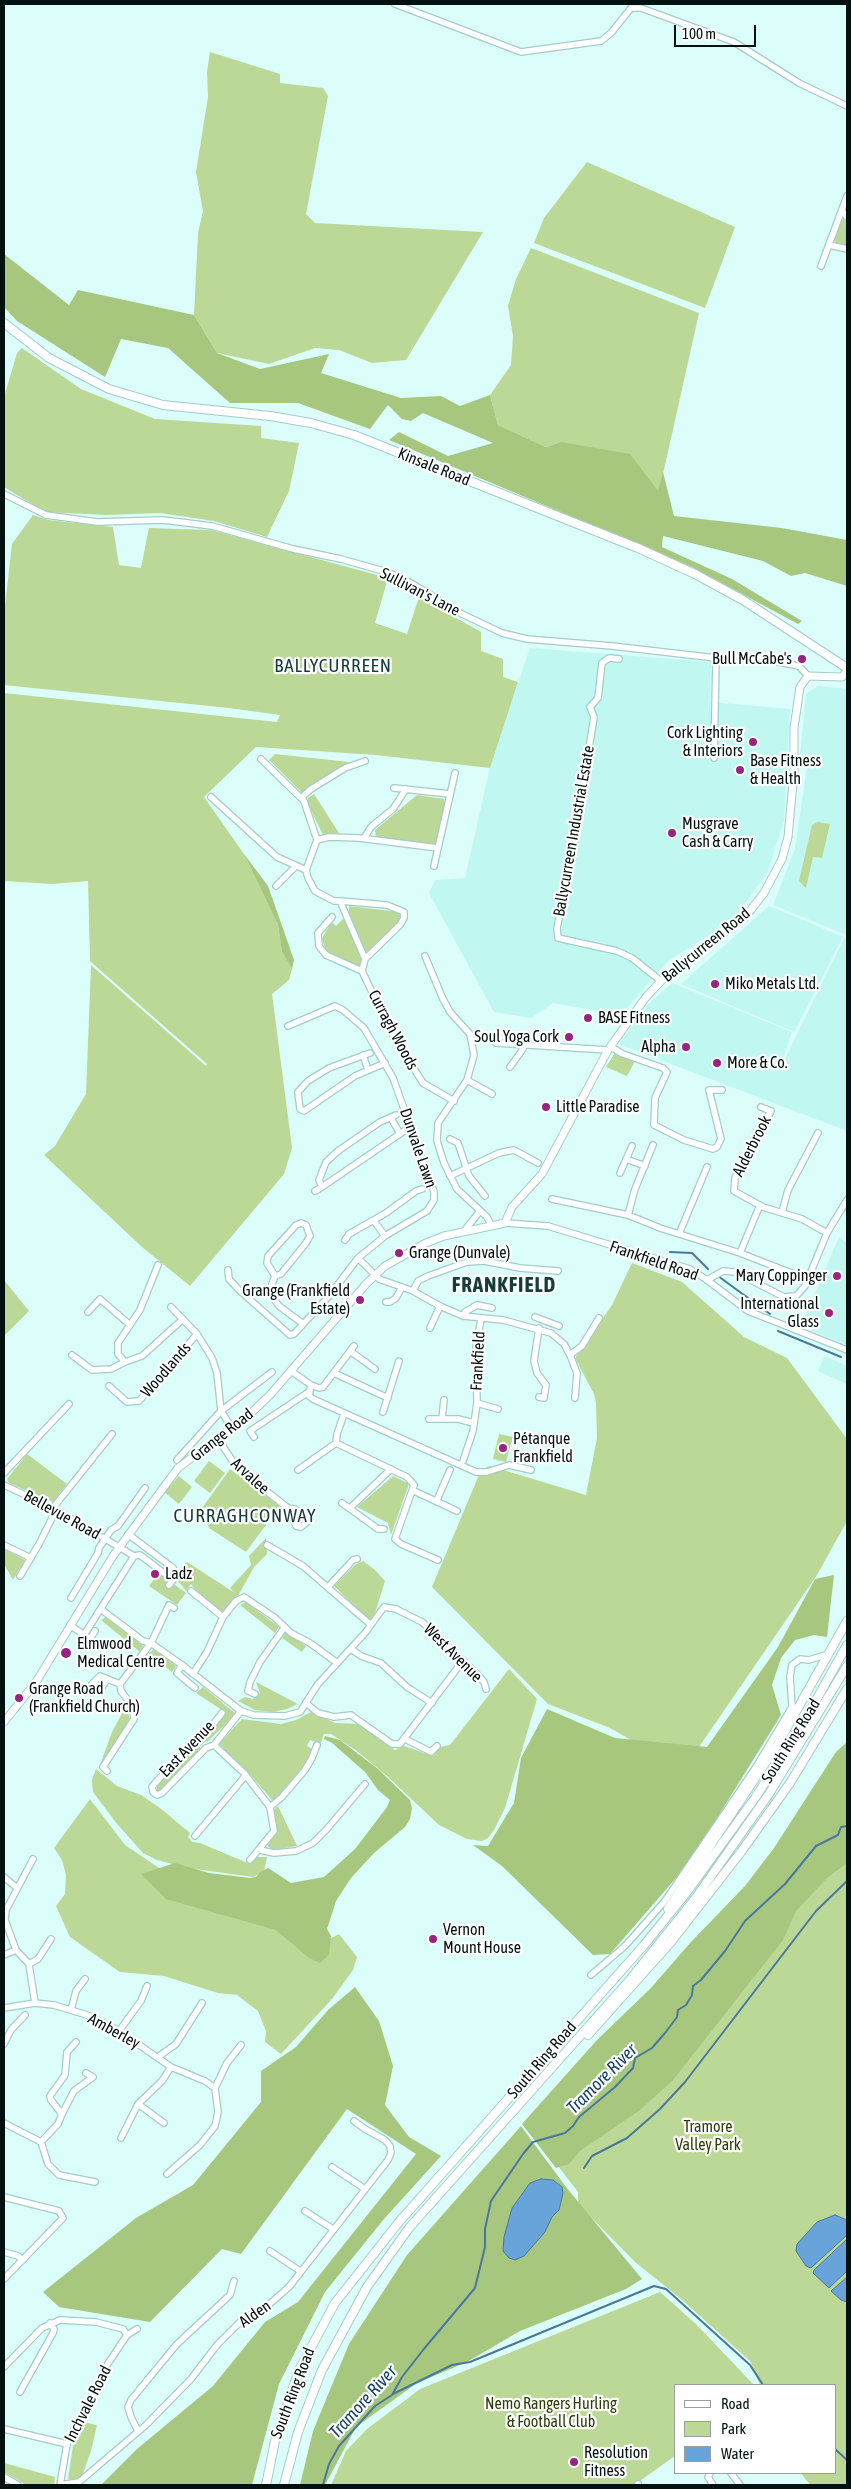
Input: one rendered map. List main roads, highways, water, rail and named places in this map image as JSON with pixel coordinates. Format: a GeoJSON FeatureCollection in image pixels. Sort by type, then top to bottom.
{"type":"FeatureCollection","features":[{"type":"Feature","properties":{"kind":"highway","name":"Kinsale Road"},"geometry":{"type":"LineString","coordinates":[[4,323],[49,358],[109,389],[163,405],[270,416],[311,423],[354,435],[638,548],[695,574],[742,600],[847,670]]}},
{"type":"Feature","properties":{"kind":"highway"},"geometry":{"type":"LineString","coordinates":[[645,1944],[758,1775],[818,1676],[847,1622]]}},
{"type":"Feature","properties":{"kind":"highway","name":"South Ring Road"},"geometry":{"type":"LineString","coordinates":[[266,2485],[275,2441],[299,2370],[335,2303],[399,2222],[645,1944],[687,1892],[755,1798],[801,1727],[847,1645]]}},
{"type":"Feature","properties":{"kind":"highway","name":"South Ring Road"},"geometry":{"type":"LineString","coordinates":[[284,2485],[298,2432],[322,2370],[351,2312],[367,2287],[409,2228],[629,1982],[695,1899],[769,1794],[847,1666]]}},
{"type":"Feature","properties":{"kind":"highway"},"geometry":{"type":"LineString","coordinates":[[556,2065],[590,2033],[672,1942],[741,1852],[790,1783],[847,1689]]}},
{"type":"Feature","properties":{"kind":"highway"},"geometry":{"type":"LineString","coordinates":[[695,1899],[741,1852]]}},
{"type":"Feature","properties":{"kind":"main road","name":"Ballycurreen Road"},"geometry":{"type":"LineString","coordinates":[[505,1223],[512,1207],[542,1174],[610,1049],[646,997],[661,981],[746,916],[756,905],[774,876],[788,838],[794,772],[794,728],[800,687],[808,676],[842,677],[847,670]]}},
{"type":"Feature","properties":{"kind":"main road","name":"Grange Road"},"geometry":{"type":"LineString","coordinates":[[4,1722],[36,1682],[119,1547],[170,1476],[232,1428],[270,1395],[375,1275],[398,1258],[426,1243],[465,1230],[505,1223]]}},
{"type":"Feature","properties":{"kind":"water"},"geometry":{"type":"Polygon","coordinates":[[[541,2179],[553,2180],[562,2187],[563,2193],[559,2210],[552,2217],[545,2232],[524,2256],[515,2260],[509,2258],[503,2251],[504,2237],[512,2208],[530,2183],[541,2179]]]}},
{"type":"Feature","properties":{"kind":"water"},"geometry":{"type":"Polygon","coordinates":[[[835,2215],[847,2220],[847,2235],[811,2268],[806,2266],[796,2251],[797,2244],[817,2222],[835,2215]]]}},
{"type":"Feature","properties":{"kind":"water"},"geometry":{"type":"Polygon","coordinates":[[[847,2239],[847,2271],[829,2288],[813,2273],[814,2270],[847,2239]]]}},
{"type":"Feature","properties":{"kind":"water"},"geometry":{"type":"Polygon","coordinates":[[[847,2277],[847,2302],[841,2300],[831,2291],[847,2277]]]}},
{"type":"Feature","properties":{"kind":"waterway"},"geometry":{"type":"LineString","coordinates":[[670,1252],[692,1253],[708,1269]]}},
{"type":"Feature","properties":{"kind":"waterway"},"geometry":{"type":"LineString","coordinates":[[718,1276],[770,1314]]}},
{"type":"Feature","properties":{"kind":"waterway"},"geometry":{"type":"LineString","coordinates":[[778,1331],[841,1357]]}},
{"type":"Feature","properties":{"kind":"waterway","name":"Tramore River"},"geometry":{"type":"LineString","coordinates":[[323,2485],[329,2464],[339,2446],[375,2406],[392,2395],[402,2377],[475,2288],[485,2247],[485,2229],[491,2201],[523,2154],[533,2142],[565,2133],[579,2117],[615,2087],[633,2068],[635,2058],[652,2048],[665,2033],[677,2017],[678,2010],[686,2005],[692,1995],[693,1986],[701,1980],[725,1951],[745,1921],[785,1884],[816,1846],[838,1835],[841,1827],[847,1826]]}},
{"type":"Feature","properties":{"kind":"waterway"},"geometry":{"type":"LineString","coordinates":[[584,2168],[592,2156],[627,2138],[660,2109],[685,2082],[816,1911],[847,1881]]}},
{"type":"Feature","properties":{"kind":"waterway"},"geometry":{"type":"LineString","coordinates":[[393,2394],[452,2365],[470,2362],[654,2286],[666,2289],[750,2365],[762,2384]]}},
{"type":"Feature","properties":{"kind":"waterway"},"geometry":{"type":"LineString","coordinates":[[836,2450],[847,2460]]}},
{"type":"Feature","properties":{"kind":"place","name":"Bull McCabe's"},"geometry":{"type":"Point","coordinates":[802,659]}},
{"type":"Feature","properties":{"kind":"place","name":"Cork Lighting & Interiors"},"geometry":{"type":"Point","coordinates":[753,742]}},
{"type":"Feature","properties":{"kind":"place","name":"Base Fitness & Health"},"geometry":{"type":"Point","coordinates":[740,770]}},
{"type":"Feature","properties":{"kind":"place","name":"Musgrave Cash & Carry"},"geometry":{"type":"Point","coordinates":[672,833]}},
{"type":"Feature","properties":{"kind":"place","name":"Miko Metals Ltd."},"geometry":{"type":"Point","coordinates":[715,984]}},
{"type":"Feature","properties":{"kind":"place","name":"BASE Fitness"},"geometry":{"type":"Point","coordinates":[588,1018]}},
{"type":"Feature","properties":{"kind":"place","name":"Soul Yoga Cork"},"geometry":{"type":"Point","coordinates":[569,1037]}},
{"type":"Feature","properties":{"kind":"place","name":"Alpha"},"geometry":{"type":"Point","coordinates":[686,1047]}},
{"type":"Feature","properties":{"kind":"place","name":"More & Co."},"geometry":{"type":"Point","coordinates":[717,1063]}},
{"type":"Feature","properties":{"kind":"place","name":"Little Paradise"},"geometry":{"type":"Point","coordinates":[546,1107]}},
{"type":"Feature","properties":{"kind":"place","name":"Grange (Dunvale)"},"geometry":{"type":"Point","coordinates":[399,1253]}},
{"type":"Feature","properties":{"kind":"place","name":"Mary Coppinger"},"geometry":{"type":"Point","coordinates":[837,1276]}},
{"type":"Feature","properties":{"kind":"place","name":"Grange (Frankfield Estate)"},"geometry":{"type":"Point","coordinates":[360,1300]}},
{"type":"Feature","properties":{"kind":"place","name":"International Glass"},"geometry":{"type":"Point","coordinates":[829,1313]}},
{"type":"Feature","properties":{"kind":"place","name":"Pétanque Frankfield"},"geometry":{"type":"Point","coordinates":[503,1448]}},
{"type":"Feature","properties":{"kind":"place","name":"Ladz"},"geometry":{"type":"Point","coordinates":[155,1574]}},
{"type":"Feature","properties":{"kind":"place","name":"Elmwood Medical Centre"},"geometry":{"type":"Point","coordinates":[66,1653]}},
{"type":"Feature","properties":{"kind":"place","name":"Grange Road (Frankfield Church)"},"geometry":{"type":"Point","coordinates":[19,1698]}},
{"type":"Feature","properties":{"kind":"place","name":"Vernon Mount House"},"geometry":{"type":"Point","coordinates":[433,1939]}},
{"type":"Feature","properties":{"kind":"place","name":"Resolution Fitness"},"geometry":{"type":"Point","coordinates":[574,2462]}},
{"type":"Feature","properties":{"kind":"district","name":"BALLYCURREEN"},"geometry":{"type":"Point","coordinates":[333,666]}},
{"type":"Feature","properties":{"kind":"district","name":"FRANKFIELD"},"geometry":{"type":"Point","coordinates":[504,1285]}},
{"type":"Feature","properties":{"kind":"district","name":"CURRAGHCONWAY"},"geometry":{"type":"Point","coordinates":[245,1516]}},
{"type":"Feature","properties":{"kind":"park label","name":"Tramore Valley Park"},"geometry":{"type":"Point","coordinates":[708,2136]}},
{"type":"Feature","properties":{"kind":"park label","name":"Nemo Rangers Hurling & Football Club"},"geometry":{"type":"Point","coordinates":[551,2413]}}]}
